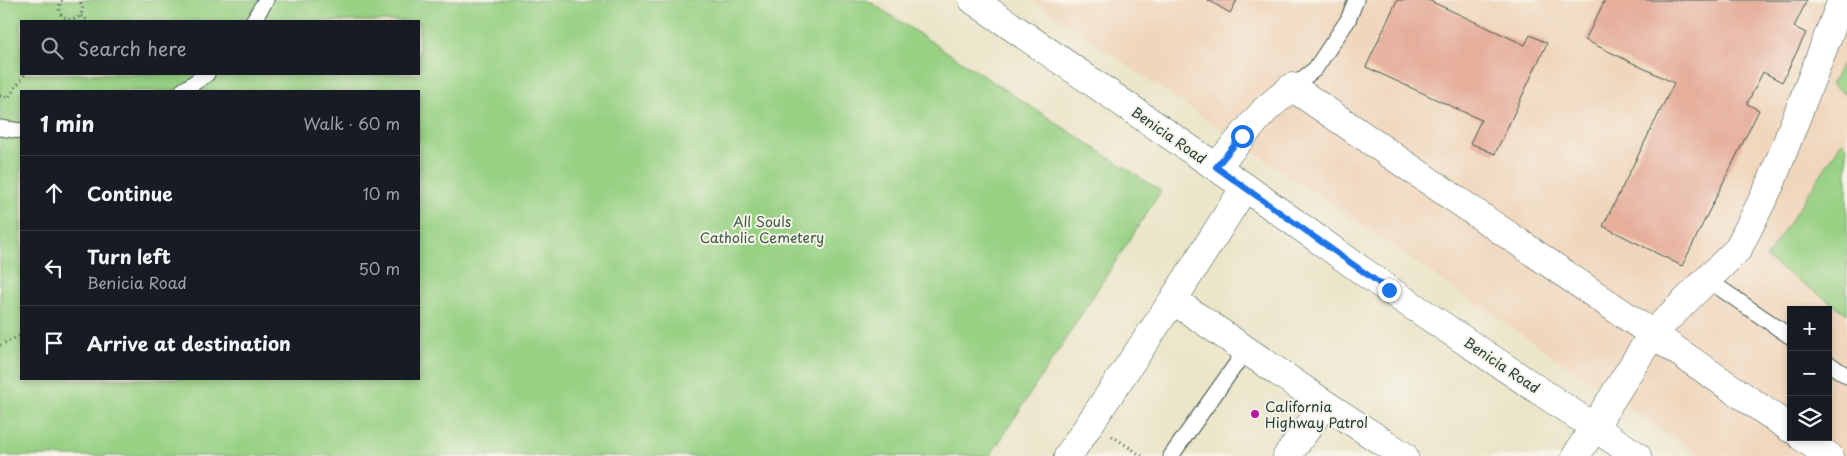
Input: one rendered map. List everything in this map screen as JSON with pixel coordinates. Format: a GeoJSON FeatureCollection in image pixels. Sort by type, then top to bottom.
{"type":"FeatureCollection","features":[{"type":"Feature","properties":{"kind":"street","name":"Benicia Road"},"geometry":{"type":"LineString","coordinates":[[973,0],[1245,187],[1389,290],[1637,456]]}},
{"type":"Feature","properties":{"kind":"street"},"geometry":{"type":"LineString","coordinates":[[1576,456],[1653,333],[1738,249],[1772,183],[1842,0]]}},
{"type":"Feature","properties":{"kind":"street"},"geometry":{"type":"LineString","coordinates":[[1216,167],[1265,110],[1292,87],[1787,426]]}},
{"type":"Feature","properties":{"kind":"street"},"geometry":{"type":"LineString","coordinates":[[1068,456],[1173,300],[1245,187]]}},
{"type":"Feature","properties":{"kind":"street"},"geometry":{"type":"LineString","coordinates":[[1173,300],[1404,456]]}},
{"type":"Feature","properties":{"kind":"street"},"geometry":{"type":"LineString","coordinates":[[1287,456],[1325,404]]}},
{"type":"Feature","properties":{"kind":"street"},"geometry":{"type":"LineString","coordinates":[[1808,441],[1830,456]]}},
{"type":"Feature","properties":{"kind":"lane"},"geometry":{"type":"LineString","coordinates":[[254,20],[266,0]]}},
{"type":"Feature","properties":{"kind":"lane"},"geometry":{"type":"LineString","coordinates":[[1292,87],[1315,69],[1348,20],[1356,0]]}},
{"type":"Feature","properties":{"kind":"lane"},"geometry":{"type":"LineString","coordinates":[[183,90],[206,75]]}},
{"type":"Feature","properties":{"kind":"lane"},"geometry":{"type":"LineString","coordinates":[[0,128],[20,131]]}},
{"type":"Feature","properties":{"kind":"lane"},"geometry":{"type":"LineString","coordinates":[[1708,280],[1787,334]]}},
{"type":"Feature","properties":{"kind":"lane"},"geometry":{"type":"LineString","coordinates":[[1170,456],[1246,350]]}},
{"type":"Feature","properties":{"kind":"lane"},"geometry":{"type":"LineString","coordinates":[[1832,366],[1847,376]]}},
{"type":"Feature","properties":{"kind":"path"},"geometry":{"type":"LineString","coordinates":[[60,1],[59,11],[63,20],[74,20],[81,16],[83,8],[79,0]]}},
{"type":"Feature","properties":{"kind":"path"},"geometry":{"type":"LineString","coordinates":[[81,16],[87,20]]}},
{"type":"Feature","properties":{"kind":"path"},"geometry":{"type":"LineString","coordinates":[[0,96],[9,98],[24,75]]}},
{"type":"Feature","properties":{"kind":"path"},"geometry":{"type":"LineString","coordinates":[[0,345],[20,336]]}},
{"type":"Feature","properties":{"kind":"path"},"geometry":{"type":"LineString","coordinates":[[1090,422],[1142,456]]}},
{"type":"Feature","properties":{"kind":"shaded area"},"geometry":{"type":"Polygon","coordinates":[[[1032,0],[1847,0],[1847,456],[1699,456],[1032,0]]]}},
{"type":"Feature","properties":{"kind":"green space","name":"All Souls Catholic Cemetery"},"geometry":{"type":"Polygon","coordinates":[[[0,0],[867,0],[1161,191],[990,456],[0,456],[0,0]]]}},
{"type":"Feature","properties":{"kind":"green space"},"geometry":{"type":"Polygon","coordinates":[[[1847,54],[1847,95],[1831,85],[1847,54]]]}},
{"type":"Feature","properties":{"kind":"green space"},"geometry":{"type":"Polygon","coordinates":[[[1842,142],[1847,146],[1847,314],[1766,258],[1842,142]]]}},
{"type":"Feature","properties":{"kind":"building"},"geometry":{"type":"Polygon","coordinates":[[[1208,0],[1237,0],[1230,13],[1208,0]]]}},
{"type":"Feature","properties":{"kind":"building"},"geometry":{"type":"Polygon","coordinates":[[[1397,0],[1428,0],[1525,45],[1530,35],[1547,43],[1495,154],[1470,143],[1481,120],[1366,67],[1397,0]]]}},
{"type":"Feature","properties":{"kind":"building"},"geometry":{"type":"Polygon","coordinates":[[[1605,0],[1807,0],[1794,27],[1806,33],[1782,82],[1763,72],[1747,104],[1759,110],[1682,266],[1603,226],[1674,83],[1585,40],[1605,0]]]}},
{"type":"Feature","properties":{"kind":"place","name":"California Highway Patrol"},"geometry":{"type":"Point","coordinates":[1255,414]}},
{"type":"Feature","properties":{"kind":"route"},"geometry":{"type":"LineString","coordinates":[[1242,136],[1216,167],[1389,290]]}}]}
